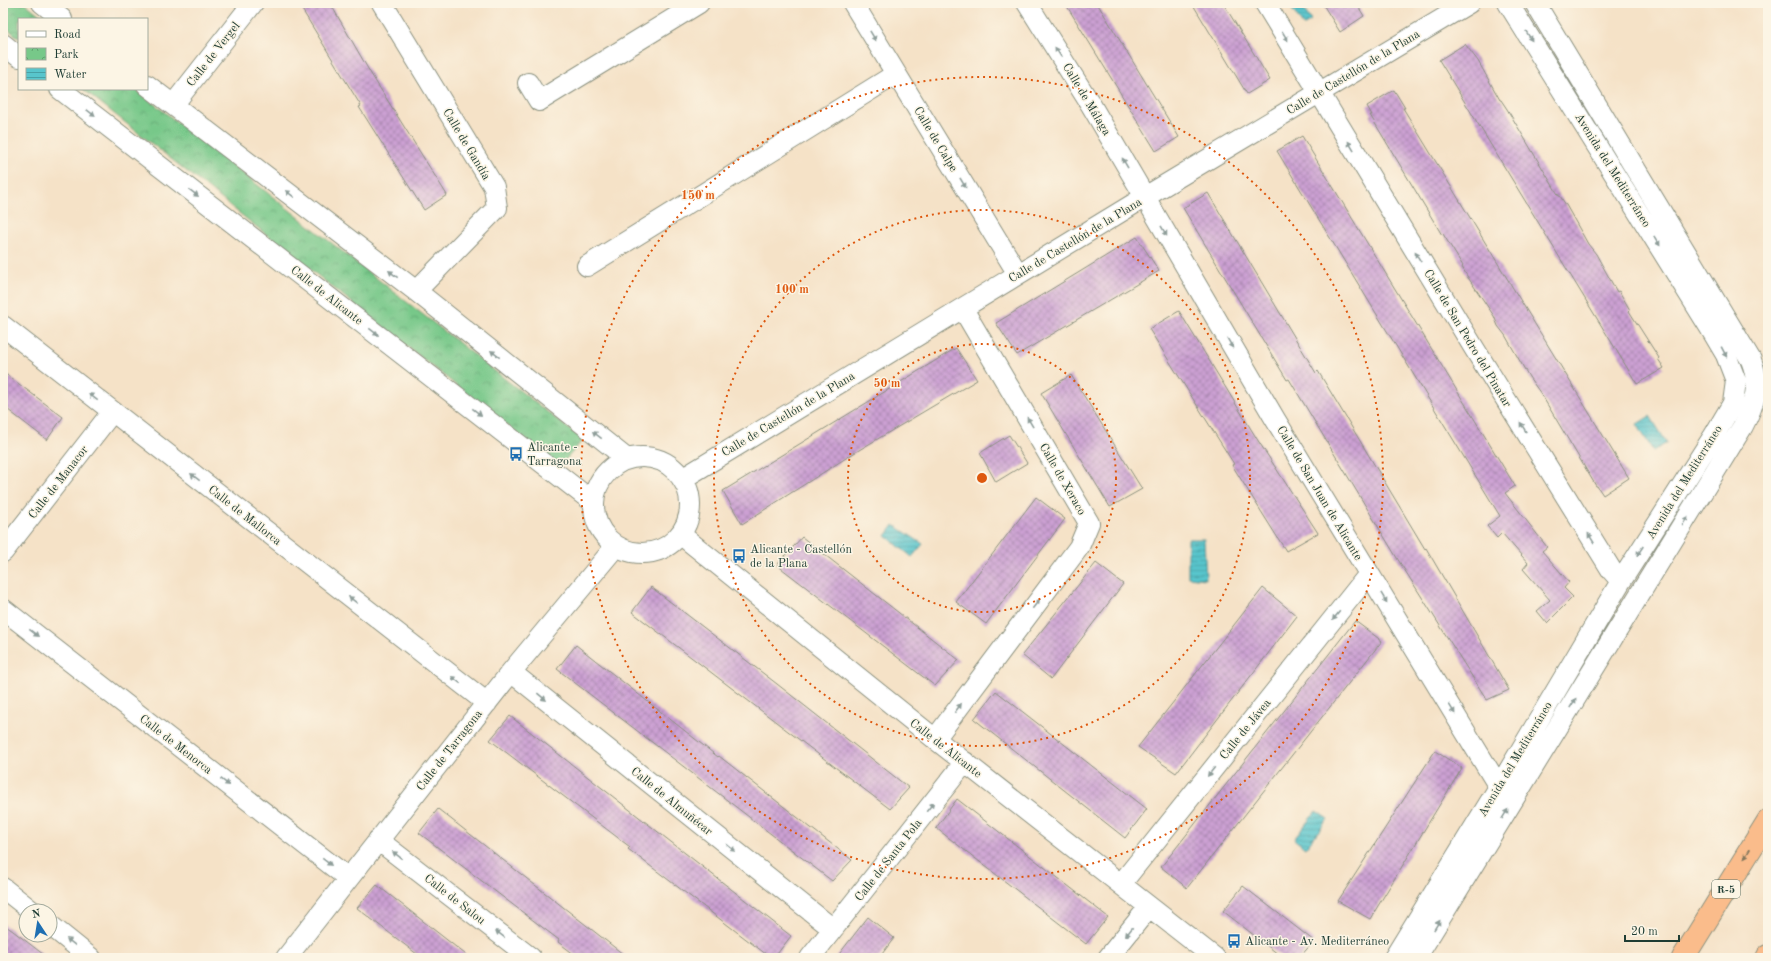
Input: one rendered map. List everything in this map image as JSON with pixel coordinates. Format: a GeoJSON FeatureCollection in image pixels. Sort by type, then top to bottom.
{"type":"FeatureCollection","features":[{"type":"Feature","properties":{"kind":"highway","name":"R-5"},"geometry":{"type":"LineString","coordinates":[[1683,958],[1768,821]]}},
{"type":"Feature","properties":{"kind":"street"},"geometry":{"type":"LineString","coordinates":[[42,3],[61,18]]}},
{"type":"Feature","properties":{"kind":"street","name":"Calle de Vergel"},"geometry":{"type":"LineString","coordinates":[[173,105],[253,3]]}},
{"type":"Feature","properties":{"kind":"street","name":"Calle de Gandía"},"geometry":{"type":"LineString","coordinates":[[382,3],[494,188],[497,208],[416,291]]}},
{"type":"Feature","properties":{"kind":"street"},"geometry":{"type":"LineString","coordinates":[[528,83],[539,101],[699,3]]}},
{"type":"Feature","properties":{"kind":"street","name":"Calle de Calpe"},"geometry":{"type":"LineString","coordinates":[[853,3],[1018,274]]}},
{"type":"Feature","properties":{"kind":"street","name":"Calle de Málaga"},"geometry":{"type":"LineString","coordinates":[[1027,3],[1092,104],[1145,197]]}},
{"type":"Feature","properties":{"kind":"street","name":"Calle de San Pedro del Pinatar"},"geometry":{"type":"LineString","coordinates":[[1265,3],[1474,348],[1612,571],[1621,582]]}},
{"type":"Feature","properties":{"kind":"street","name":"Calle de Castellón de la Plana"},"geometry":{"type":"LineString","coordinates":[[682,479],[1318,92],[1469,3]]}},
{"type":"Feature","properties":{"kind":"street","name":"Avenida del Mediterráneo"},"geometry":{"type":"LineString","coordinates":[[1394,958],[1499,787],[1621,582],[1713,437],[1733,402],[1736,381],[1726,355],[1576,110],[1508,3]]}},
{"type":"Feature","properties":{"kind":"street","name":"Avenida del Mediterráneo"},"geometry":{"type":"LineString","coordinates":[[1416,958],[1743,426],[1752,409],[1756,390],[1757,374],[1751,360],[1535,3]]}},
{"type":"Feature","properties":{"kind":"street"},"geometry":{"type":"LineString","coordinates":[[3,44],[18,56]]}},
{"type":"Feature","properties":{"kind":"street"},"geometry":{"type":"LineString","coordinates":[[587,266],[896,74]]}},
{"type":"Feature","properties":{"kind":"street"},"geometry":{"type":"LineString","coordinates":[[148,85],[416,291],[627,459]]}},
{"type":"Feature","properties":{"kind":"street","name":"Calle de Alicante"},"geometry":{"type":"LineString","coordinates":[[61,90],[594,502]]}},
{"type":"Feature","properties":{"kind":"street","name":"Calle de San Juan de Alicante"},"geometry":{"type":"LineString","coordinates":[[1145,197],[1275,419],[1499,787]]}},
{"type":"Feature","properties":{"kind":"street","name":"Calle de Xeraco"},"geometry":{"type":"LineString","coordinates":[[935,739],[1079,547],[1089,523],[963,309]]}},
{"type":"Feature","properties":{"kind":"street","name":"Calle de Mallorca"},"geometry":{"type":"LineString","coordinates":[[3,326],[487,704]]}},
{"type":"Feature","properties":{"kind":"street","name":"Calle de Manacor"},"geometry":{"type":"LineString","coordinates":[[3,552],[112,412]]}},
{"type":"Feature","properties":{"kind":"street"},"geometry":{"type":"LineString","coordinates":[[640,457],[658,460],[674,469],[682,479],[688,492],[690,506],[687,521],[680,534],[670,544],[658,550],[643,553],[629,551],[616,546],[606,538],[594,515],[596,488],[604,476],[614,466],[627,459],[640,457]]}},
{"type":"Feature","properties":{"kind":"street","name":"Calle de Alicante"},"geometry":{"type":"LineString","coordinates":[[680,534],[935,739],[1215,958]]}},
{"type":"Feature","properties":{"kind":"street","name":"Calle de Tarragona"},"geometry":{"type":"LineString","coordinates":[[286,958],[511,672],[616,546]]}},
{"type":"Feature","properties":{"kind":"street","name":"Calle de Jávea"},"geometry":{"type":"LineString","coordinates":[[1121,884],[1369,574]]}},
{"type":"Feature","properties":{"kind":"street","name":"Calle de Menorca"},"geometry":{"type":"LineString","coordinates":[[3,609],[348,878]]}},
{"type":"Feature","properties":{"kind":"street","name":"Calle de Almuñécar"},"geometry":{"type":"LineString","coordinates":[[511,672],[833,929]]}},
{"type":"Feature","properties":{"kind":"street","name":"Calle de Santa Pola"},"geometry":{"type":"LineString","coordinates":[[810,958],[965,762]]}},
{"type":"Feature","properties":{"kind":"street","name":"Calle de Salou"},"geometry":{"type":"LineString","coordinates":[[378,840],[531,958]]}},
{"type":"Feature","properties":{"kind":"street"},"geometry":{"type":"LineString","coordinates":[[3,888],[22,903]]}},
{"type":"Feature","properties":{"kind":"street"},"geometry":{"type":"LineString","coordinates":[[1108,958],[1149,906]]}},
{"type":"Feature","properties":{"kind":"street"},"geometry":{"type":"LineString","coordinates":[[58,931],[91,958]]}},
{"type":"Feature","properties":{"kind":"green space"},"geometry":{"type":"Polygon","coordinates":[[[3,3],[25,3],[44,18],[18,18],[18,37],[3,25],[3,3]]]}},
{"type":"Feature","properties":{"kind":"green space"},"geometry":{"type":"Polygon","coordinates":[[[84,90],[136,90],[583,440],[559,467],[84,90]]]}},
{"type":"Feature","properties":{"kind":"water"},"geometry":{"type":"Polygon","coordinates":[[[1294,3],[1300,3],[1311,21],[1303,26],[1290,6],[1294,3]]]}},
{"type":"Feature","properties":{"kind":"water"},"geometry":{"type":"Polygon","coordinates":[[[1650,416],[1667,443],[1653,451],[1637,424],[1650,416]]]}},
{"type":"Feature","properties":{"kind":"water"},"geometry":{"type":"Polygon","coordinates":[[[894,525],[923,544],[912,557],[886,536],[894,525]]]}},
{"type":"Feature","properties":{"kind":"water"},"geometry":{"type":"Polygon","coordinates":[[[1188,539],[1204,539],[1206,579],[1188,577],[1188,539]]]}},
{"type":"Feature","properties":{"kind":"water"},"geometry":{"type":"Polygon","coordinates":[[[1316,811],[1328,819],[1305,848],[1294,839],[1316,811]]]}},
{"type":"Feature","properties":{"kind":"building"},"geometry":{"type":"Polygon","coordinates":[[[298,3],[330,3],[371,74],[447,195],[424,210],[359,107],[361,106],[298,3]]]}},
{"type":"Feature","properties":{"kind":"building"},"geometry":{"type":"Polygon","coordinates":[[[1065,3],[1097,3],[1179,137],[1156,151],[1065,3]]]}},
{"type":"Feature","properties":{"kind":"building"},"geometry":{"type":"Polygon","coordinates":[[[1192,3],[1223,3],[1270,80],[1247,94],[1192,3]]]}},
{"type":"Feature","properties":{"kind":"building"},"geometry":{"type":"Polygon","coordinates":[[[1322,3],[1356,3],[1364,16],[1340,32],[1322,3]]]}},
{"type":"Feature","properties":{"kind":"building"},"geometry":{"type":"Polygon","coordinates":[[[1465,44],[1478,61],[1500,100],[1566,205],[1588,244],[1596,254],[1617,292],[1619,291],[1630,310],[1629,311],[1659,358],[1658,359],[1664,368],[1637,384],[1439,60],[1465,44]]]}},
{"type":"Feature","properties":{"kind":"building"},"geometry":{"type":"Polygon","coordinates":[[[1394,90],[1405,108],[1403,108],[1629,478],[1603,495],[1529,377],[1505,335],[1498,326],[1494,316],[1467,276],[1462,267],[1463,266],[1443,234],[1442,235],[1370,115],[1372,115],[1367,106],[1394,90]]]}},
{"type":"Feature","properties":{"kind":"building"},"geometry":{"type":"Polygon","coordinates":[[[1302,136],[1515,486],[1505,493],[1547,547],[1542,551],[1569,582],[1564,588],[1573,597],[1547,623],[1537,611],[1550,600],[1523,569],[1528,563],[1502,533],[1497,538],[1487,526],[1500,516],[1277,151],[1302,136]]]}},
{"type":"Feature","properties":{"kind":"building"},"geometry":{"type":"Polygon","coordinates":[[[1208,193],[1316,373],[1318,371],[1425,549],[1426,548],[1509,690],[1487,700],[1397,558],[1289,379],[1287,380],[1183,208],[1208,193]]]}},
{"type":"Feature","properties":{"kind":"building"},"geometry":{"type":"Polygon","coordinates":[[[1137,237],[1159,271],[1017,355],[996,323],[1137,237]]]}},
{"type":"Feature","properties":{"kind":"building"},"geometry":{"type":"Polygon","coordinates":[[[1179,311],[1257,439],[1318,533],[1286,551],[1232,465],[1234,464],[1149,329],[1179,311]]]}},
{"type":"Feature","properties":{"kind":"building"},"geometry":{"type":"Polygon","coordinates":[[[956,348],[977,380],[854,453],[742,524],[723,491],[956,348]]]}},
{"type":"Feature","properties":{"kind":"building"},"geometry":{"type":"Polygon","coordinates":[[[3,372],[63,417],[47,440],[3,406],[3,372]]]}},
{"type":"Feature","properties":{"kind":"building"},"geometry":{"type":"Polygon","coordinates":[[[1071,375],[1142,489],[1110,507],[1041,393],[1071,375]]]}},
{"type":"Feature","properties":{"kind":"building"},"geometry":{"type":"Polygon","coordinates":[[[1009,435],[1027,463],[996,482],[980,453],[1009,435]]]}},
{"type":"Feature","properties":{"kind":"building"},"geometry":{"type":"Polygon","coordinates":[[[1036,497],[1065,519],[986,624],[956,602],[1036,497]]]}},
{"type":"Feature","properties":{"kind":"building"},"geometry":{"type":"Polygon","coordinates":[[[802,537],[959,660],[935,686],[777,565],[802,537]]]}},
{"type":"Feature","properties":{"kind":"building"},"geometry":{"type":"Polygon","coordinates":[[[1096,563],[1123,584],[1051,679],[1022,655],[1096,563]]]}},
{"type":"Feature","properties":{"kind":"building"},"geometry":{"type":"Polygon","coordinates":[[[651,587],[909,788],[890,809],[632,612],[651,587]]]}},
{"type":"Feature","properties":{"kind":"building"},"geometry":{"type":"Polygon","coordinates":[[[1263,588],[1297,616],[1176,773],[1138,747],[1263,588]]]}},
{"type":"Feature","properties":{"kind":"building"},"geometry":{"type":"Polygon","coordinates":[[[1355,621],[1382,641],[1187,888],[1161,867],[1355,621]]]}},
{"type":"Feature","properties":{"kind":"building"},"geometry":{"type":"Polygon","coordinates":[[[576,645],[852,860],[832,881],[557,669],[576,645]]]}},
{"type":"Feature","properties":{"kind":"building"},"geometry":{"type":"Polygon","coordinates":[[[996,691],[1147,809],[1125,838],[974,719],[996,691]]]}},
{"type":"Feature","properties":{"kind":"building"},"geometry":{"type":"Polygon","coordinates":[[[510,716],[791,936],[774,958],[771,958],[628,849],[630,847],[490,740],[510,716]]]}},
{"type":"Feature","properties":{"kind":"building"},"geometry":{"type":"Polygon","coordinates":[[[1435,751],[1462,768],[1370,919],[1338,901],[1435,751]]]}},
{"type":"Feature","properties":{"kind":"building"},"geometry":{"type":"Polygon","coordinates":[[[957,799],[1108,917],[1086,944],[936,828],[957,799]]]}},
{"type":"Feature","properties":{"kind":"building"},"geometry":{"type":"Polygon","coordinates":[[[438,809],[628,958],[579,958],[558,942],[559,940],[419,833],[438,809]]]}},
{"type":"Feature","properties":{"kind":"building"},"geometry":{"type":"Polygon","coordinates":[[[377,885],[470,958],[422,958],[357,908],[377,885]]]}},
{"type":"Feature","properties":{"kind":"building"},"geometry":{"type":"Polygon","coordinates":[[[1243,886],[1314,941],[1299,958],[1283,958],[1223,911],[1243,886]]]}},
{"type":"Feature","properties":{"kind":"building"},"geometry":{"type":"Polygon","coordinates":[[[868,917],[894,938],[879,958],[836,958],[868,917]]]}},
{"type":"Feature","properties":{"kind":"building"},"geometry":{"type":"Polygon","coordinates":[[[3,924],[18,935],[18,943],[29,943],[48,958],[3,958],[3,924]]]}},
{"type":"Feature","properties":{"kind":"place","name":"Alicante - Tarragona"},"geometry":{"type":"Point","coordinates":[516,454]}},
{"type":"Feature","properties":{"kind":"place","name":"Alicante - Castellón de la Plana"},"geometry":{"type":"Point","coordinates":[739,556]}},
{"type":"Feature","properties":{"kind":"place","name":"Alicante - Av. Mediterráneo"},"geometry":{"type":"Point","coordinates":[1234,941]}}]}
